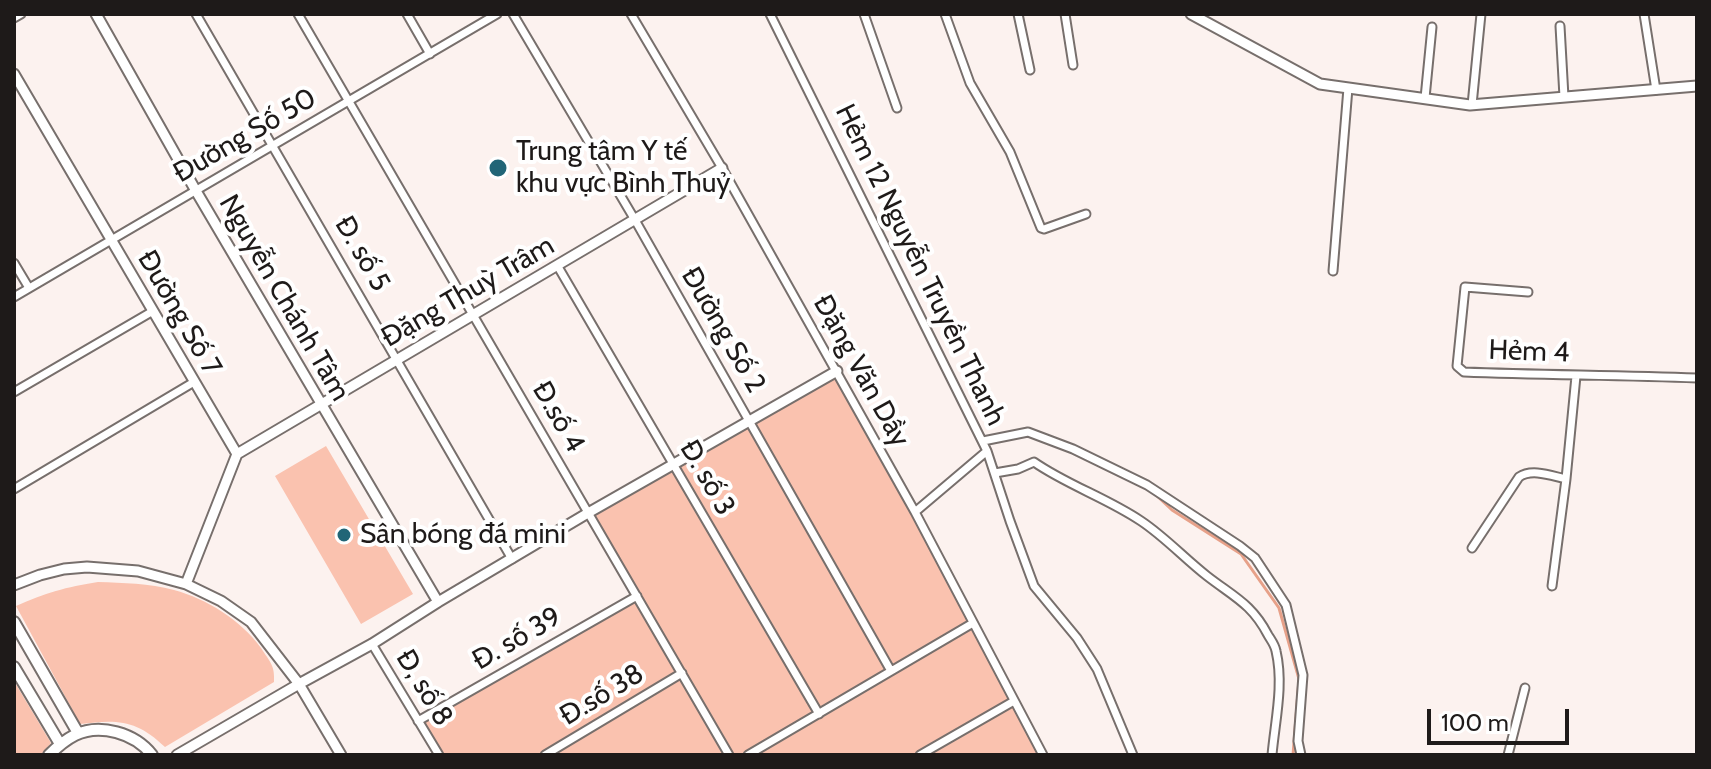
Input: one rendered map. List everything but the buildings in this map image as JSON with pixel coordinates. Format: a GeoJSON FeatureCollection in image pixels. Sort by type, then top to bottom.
{"type":"FeatureCollection","features":[{"type":"Feature","properties":{"kind":"main road"},"geometry":{"type":"LineString","coordinates":[[14,622],[78,733]]}},
{"type":"Feature","properties":{"kind":"main road"},"geometry":{"type":"LineString","coordinates":[[14,667],[60,744]]}},
{"type":"Feature","properties":{"kind":"main road"},"geometry":{"type":"LineString","coordinates":[[49,755],[78,733],[104,730],[126,735],[146,747],[152,755]]}},
{"type":"Feature","properties":{"kind":"street"},"geometry":{"type":"LineString","coordinates":[[14,18],[21,14]]}},
{"type":"Feature","properties":{"kind":"street","name":"Nguyễn Chánh Tâm"},"geometry":{"type":"LineString","coordinates":[[96,14],[196,191],[438,602]]}},
{"type":"Feature","properties":{"kind":"street","name":"Đ. số 5"},"geometry":{"type":"LineString","coordinates":[[196,14],[512,559]]}},
{"type":"Feature","properties":{"kind":"street","name":"Đ.số 4"},"geometry":{"type":"LineString","coordinates":[[298,14],[729,755]]}},
{"type":"Feature","properties":{"kind":"street"},"geometry":{"type":"LineString","coordinates":[[407,14],[430,54]]}},
{"type":"Feature","properties":{"kind":"street","name":"Đường Số 50"},"geometry":{"type":"LineString","coordinates":[[14,297],[497,14]]}},
{"type":"Feature","properties":{"kind":"street","name":"Đường Số 2"},"geometry":{"type":"LineString","coordinates":[[513,14],[635,220],[891,671]]}},
{"type":"Feature","properties":{"kind":"street","name":"Đặng Văn Dầy"},"geometry":{"type":"LineString","coordinates":[[631,14],[837,371],[1043,755]]}},
{"type":"Feature","properties":{"kind":"street","name":"Hẻm 12 Nguyễn Truyền Thanh"},"geometry":{"type":"LineString","coordinates":[[770,14],[987,451],[915,512]]}},
{"type":"Feature","properties":{"kind":"street"},"geometry":{"type":"LineString","coordinates":[[864,14],[897,108]]}},
{"type":"Feature","properties":{"kind":"street"},"geometry":{"type":"LineString","coordinates":[[945,14],[970,83],[1010,152],[1041,228],[1086,214]]}},
{"type":"Feature","properties":{"kind":"street"},"geometry":{"type":"LineString","coordinates":[[1018,14],[1030,70]]}},
{"type":"Feature","properties":{"kind":"street"},"geometry":{"type":"LineString","coordinates":[[1065,14],[1073,65]]}},
{"type":"Feature","properties":{"kind":"street"},"geometry":{"type":"LineString","coordinates":[[1191,14],[1320,84],[1348,88],[1472,105],[1697,86]]}},
{"type":"Feature","properties":{"kind":"street"},"geometry":{"type":"LineString","coordinates":[[1472,105],[1481,14]]}},
{"type":"Feature","properties":{"kind":"street"},"geometry":{"type":"LineString","coordinates":[[1644,14],[1656,90]]}},
{"type":"Feature","properties":{"kind":"street"},"geometry":{"type":"LineString","coordinates":[[1560,26],[1564,97]]}},
{"type":"Feature","properties":{"kind":"street"},"geometry":{"type":"LineString","coordinates":[[1425,98],[1432,27]]}},
{"type":"Feature","properties":{"kind":"street","name":"Đường Số 7"},"geometry":{"type":"LineString","coordinates":[[14,74],[237,454]]}},
{"type":"Feature","properties":{"kind":"street"},"geometry":{"type":"LineString","coordinates":[[1333,271],[1348,88]]}},
{"type":"Feature","properties":{"kind":"street","name":"Đặng Thuỳ Trâm"},"geometry":{"type":"LineString","coordinates":[[237,454],[722,168]]}},
{"type":"Feature","properties":{"kind":"street"},"geometry":{"type":"LineString","coordinates":[[14,263],[29,288]]}},
{"type":"Feature","properties":{"kind":"street","name":"Đ. số 3"},"geometry":{"type":"LineString","coordinates":[[557,265],[819,714]]}},
{"type":"Feature","properties":{"kind":"street","name":"Hẻm 4"},"geometry":{"type":"LineString","coordinates":[[1528,292],[1465,287],[1457,366],[1464,372],[1697,378]]}},
{"type":"Feature","properties":{"kind":"street"},"geometry":{"type":"LineString","coordinates":[[14,392],[153,311]]}},
{"type":"Feature","properties":{"kind":"street"},"geometry":{"type":"LineString","coordinates":[[177,755],[372,644],[588,513],[837,371]]}},
{"type":"Feature","properties":{"kind":"street"},"geometry":{"type":"LineString","coordinates":[[1552,586],[1576,376]]}},
{"type":"Feature","properties":{"kind":"street"},"geometry":{"type":"LineString","coordinates":[[14,489],[194,382]]}},
{"type":"Feature","properties":{"kind":"street"},"geometry":{"type":"LineString","coordinates":[[983,441],[1028,432],[1073,449],[1147,485],[1255,558],[1286,605],[1303,675],[1298,741],[1301,755]]}},
{"type":"Feature","properties":{"kind":"street"},"geometry":{"type":"LineString","coordinates":[[987,451],[1034,586],[1077,638],[1097,669],[1133,755]]}},
{"type":"Feature","properties":{"kind":"street"},"geometry":{"type":"LineString","coordinates":[[186,584],[237,454]]}},
{"type":"Feature","properties":{"kind":"street"},"geometry":{"type":"LineString","coordinates":[[995,473],[1034,462],[1053,475],[1094,494],[1165,539],[1258,616],[1276,649],[1279,684],[1272,755]]}},
{"type":"Feature","properties":{"kind":"street"},"geometry":{"type":"LineString","coordinates":[[1472,548],[1524,473],[1566,479]]}},
{"type":"Feature","properties":{"kind":"street"},"geometry":{"type":"LineString","coordinates":[[14,585],[40,575],[87,567],[138,571],[186,584],[221,601],[251,622],[299,684],[341,755]]}},
{"type":"Feature","properties":{"kind":"street","name":"Đ. số 39"},"geometry":{"type":"LineString","coordinates":[[418,721],[637,596]]}},
{"type":"Feature","properties":{"kind":"street"},"geometry":{"type":"LineString","coordinates":[[748,755],[973,623]]}},
{"type":"Feature","properties":{"kind":"street","name":"Đ, số 8"},"geometry":{"type":"LineString","coordinates":[[372,644],[439,755]]}},
{"type":"Feature","properties":{"kind":"street","name":"Đ.số 38"},"geometry":{"type":"LineString","coordinates":[[545,755],[682,673]]}},
{"type":"Feature","properties":{"kind":"street"},"geometry":{"type":"LineString","coordinates":[[1508,755],[1525,688]]}},
{"type":"Feature","properties":{"kind":"street"},"geometry":{"type":"LineString","coordinates":[[920,755],[1014,701]]}},
{"type":"Feature","properties":{"kind":"shaded area"},"geometry":{"type":"Polygon","coordinates":[[[837,371],[1043,755],[441,755],[423,722],[638,599],[588,513],[837,371]]]}},
{"type":"Feature","properties":{"kind":"shaded area","name":"Sân bóng đá mini"},"geometry":{"type":"Polygon","coordinates":[[[326,446],[413,594],[361,624],[275,476],[326,446]]]}},
{"type":"Feature","properties":{"kind":"shaded area"},"geometry":{"type":"Polygon","coordinates":[[[98,582],[165,588],[211,605],[253,638],[271,664],[274,682],[165,747],[145,731],[126,724],[80,724],[16,606],[56,591],[98,582]]]}},
{"type":"Feature","properties":{"kind":"shaded area"},"geometry":{"type":"Polygon","coordinates":[[[14,681],[51,743],[41,755],[14,755],[14,681]]]}},
{"type":"Feature","properties":{"kind":"waterway"},"geometry":{"type":"LineString","coordinates":[[1155,494],[1172,510],[1241,554],[1279,608],[1299,679],[1293,755]]}},
{"type":"Feature","properties":{"kind":"place","name":"Trung tâm Y tế khu vực Bình Thuỷ"},"geometry":{"type":"Point","coordinates":[498,168]}},
{"type":"Feature","properties":{"kind":"place","name":"Sân bóng đá mini"},"geometry":{"type":"Point","coordinates":[344,535]}}]}
